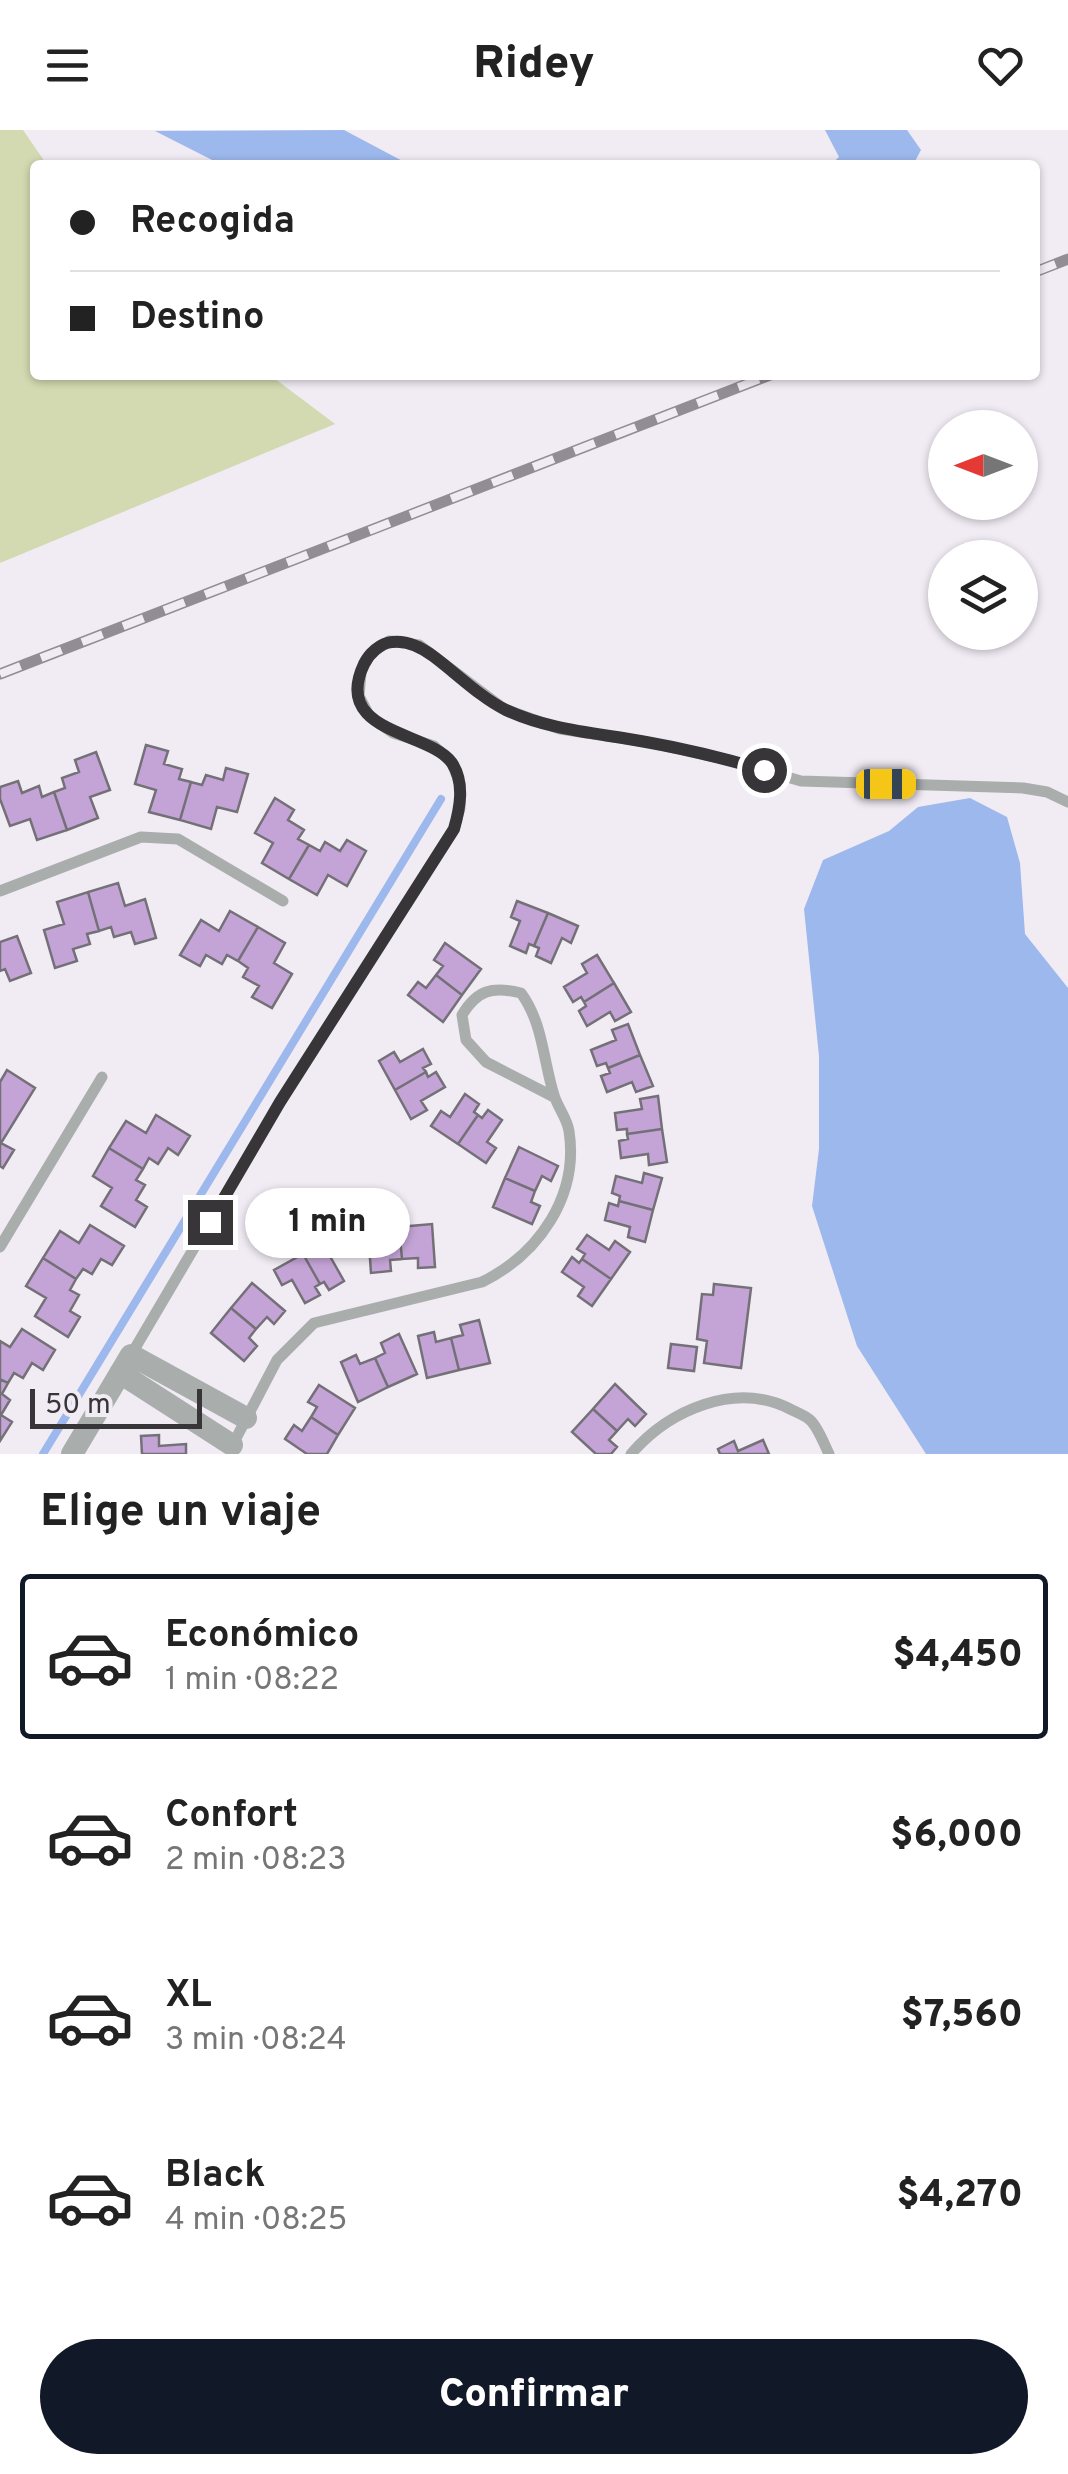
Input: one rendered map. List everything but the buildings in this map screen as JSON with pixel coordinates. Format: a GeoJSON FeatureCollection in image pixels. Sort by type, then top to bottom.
{"type":"FeatureCollection","features":[{"type":"Feature","properties":{"kind":"street"},"geometry":{"type":"LineString","coordinates":[[126,1364],[246,1418]]}},
{"type":"Feature","properties":{"kind":"street"},"geometry":{"type":"LineString","coordinates":[[126,1364],[232,1450]]}},
{"type":"Feature","properties":{"kind":"street"},"geometry":{"type":"LineString","coordinates":[[72,1454],[126,1364]]}},
{"type":"Feature","properties":{"kind":"lane"},"geometry":{"type":"LineString","coordinates":[[126,1364],[272,1116],[454,829],[460,808],[460,784],[452,762],[434,746],[393,733],[370,717],[359,696],[361,672],[370,654],[389,641],[419,645],[504,710],[560,730],[663,745],[801,781],[1024,788],[1047,792],[1068,802]]}},
{"type":"Feature","properties":{"kind":"lane"},"geometry":{"type":"LineString","coordinates":[[0,891],[141,836],[178,838],[283,900]]}},
{"type":"Feature","properties":{"kind":"lane"},"geometry":{"type":"LineString","coordinates":[[232,1450],[278,1360],[314,1323],[482,1282],[505,1270],[526,1252],[565,1198],[572,1163],[568,1126],[554,1097],[532,1008],[520,993],[502,988],[484,990],[462,1016],[466,1040],[486,1062],[554,1097]]}},
{"type":"Feature","properties":{"kind":"lane"},"geometry":{"type":"LineString","coordinates":[[0,1247],[102,1078]]}},
{"type":"Feature","properties":{"kind":"lane"},"geometry":{"type":"LineString","coordinates":[[631,1454],[675,1418],[710,1400],[744,1398],[775,1402],[811,1420],[829,1454]]}},
{"type":"Feature","properties":{"kind":"green space"},"geometry":{"type":"Polygon","coordinates":[[[0,130],[23,130],[44,160],[30,160],[30,380],[277,380],[335,424],[0,563],[0,130]]]}},
{"type":"Feature","properties":{"kind":"water"},"geometry":{"type":"Polygon","coordinates":[[[344,130],[401,160],[212,160],[155,131],[344,130]]]}},
{"type":"Feature","properties":{"kind":"water"},"geometry":{"type":"Polygon","coordinates":[[[825,130],[907,130],[921,150],[916,160],[836,160],[839,157],[825,130]]]}},
{"type":"Feature","properties":{"kind":"water"},"geometry":{"type":"Polygon","coordinates":[[[970,798],[1007,817],[1020,863],[1025,934],[1068,988],[1068,1454],[926,1454],[857,1346],[812,1206],[819,1149],[819,1056],[804,909],[823,860],[889,831],[918,807],[970,798]]]}},
{"type":"Feature","properties":{"kind":"waterway"},"geometry":{"type":"LineString","coordinates":[[43,1454],[441,799]]}},
{"type":"Feature","properties":{"kind":"railway"},"geometry":{"type":"LineString","coordinates":[[1040,270],[1068,259]]}},
{"type":"Feature","properties":{"kind":"railway"},"geometry":{"type":"LineString","coordinates":[[0,674],[757,380]]}},
{"type":"Feature","properties":{"kind":"route"},"geometry":{"type":"LineString","coordinates":[[210,1222],[280,1102],[454,829],[460,808],[460,784],[452,762],[434,746],[393,733],[370,717],[359,696],[361,672],[370,654],[389,641],[419,645],[504,710],[560,730],[646,742],[764,770]]}}]}
